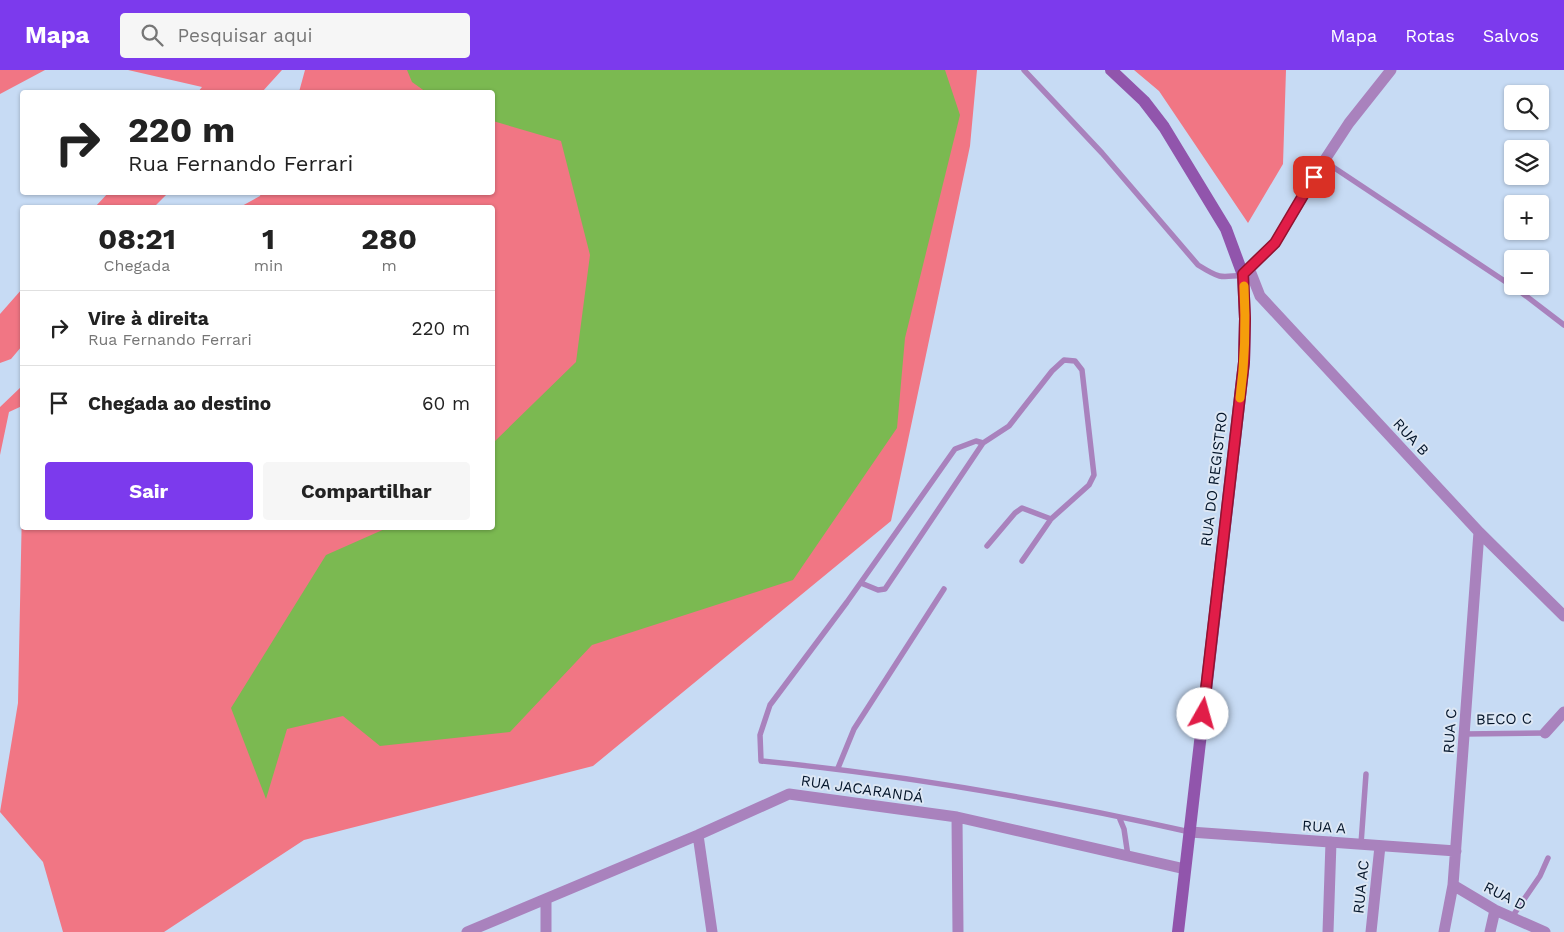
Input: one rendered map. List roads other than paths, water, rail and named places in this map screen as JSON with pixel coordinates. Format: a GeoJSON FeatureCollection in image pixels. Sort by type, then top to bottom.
{"type":"FeatureCollection","features":[{"type":"Feature","properties":{"kind":"main road","name":"RUA DO REGISTRO"},"geometry":{"type":"LineString","coordinates":[[1111,70],[1144,102],[1164,127],[1226,229],[1246,271],[1244,362],[1178,932]]}},
{"type":"Feature","properties":{"kind":"street"},"geometry":{"type":"LineString","coordinates":[[1246,271],[1275,243],[1324,160],[1349,123],[1391,70]]}},
{"type":"Feature","properties":{"kind":"street","name":"RUA B"},"geometry":{"type":"LineString","coordinates":[[1246,271],[1260,296],[1479,532],[1564,616]]}},
{"type":"Feature","properties":{"kind":"street","name":"RUA C"},"geometry":{"type":"LineString","coordinates":[[1444,932],[1453,885],[1456,851],[1479,532]]}},
{"type":"Feature","properties":{"kind":"street","name":"BECO C"},"geometry":{"type":"LineString","coordinates":[[1545,733],[1564,712]]}},
{"type":"Feature","properties":{"kind":"street","name":"RUA JACARANDÁ"},"geometry":{"type":"LineString","coordinates":[[467,932],[698,835],[789,794],[957,817],[1185,869]]}},
{"type":"Feature","properties":{"kind":"street"},"geometry":{"type":"LineString","coordinates":[[957,817],[958,932]]}},
{"type":"Feature","properties":{"kind":"street","name":"RUA A"},"geometry":{"type":"LineString","coordinates":[[1190,832],[1456,851]]}},
{"type":"Feature","properties":{"kind":"street"},"geometry":{"type":"LineString","coordinates":[[698,835],[712,932]]}},
{"type":"Feature","properties":{"kind":"street"},"geometry":{"type":"LineString","coordinates":[[1328,932],[1331,842]]}},
{"type":"Feature","properties":{"kind":"street","name":"RUA AC"},"geometry":{"type":"LineString","coordinates":[[1371,932],[1380,846]]}},
{"type":"Feature","properties":{"kind":"street","name":"RUA D"},"geometry":{"type":"LineString","coordinates":[[1453,885],[1495,910],[1545,932]]}},
{"type":"Feature","properties":{"kind":"street"},"geometry":{"type":"LineString","coordinates":[[546,899],[546,932]]}},
{"type":"Feature","properties":{"kind":"street"},"geometry":{"type":"LineString","coordinates":[[1490,932],[1495,910]]}},
{"type":"Feature","properties":{"kind":"lane"},"geometry":{"type":"LineString","coordinates":[[1024,70],[1102,153],[1198,266],[1221,277],[1246,271]]}},
{"type":"Feature","properties":{"kind":"lane"},"geometry":{"type":"LineString","coordinates":[[1324,160],[1504,280]]}},
{"type":"Feature","properties":{"kind":"lane"},"geometry":{"type":"LineString","coordinates":[[1525,295],[1564,325]]}},
{"type":"Feature","properties":{"kind":"lane"},"geometry":{"type":"LineString","coordinates":[[860,583],[878,590],[885,589],[983,443],[1009,426],[1052,371],[1064,360],[1074,361],[1082,370],[1094,475],[1089,485],[1051,519],[1022,561]]}},
{"type":"Feature","properties":{"kind":"lane"},"geometry":{"type":"LineString","coordinates":[[983,443],[976,441],[955,449],[770,705],[760,735],[760,761],[838,768],[994,792],[1190,832]]}},
{"type":"Feature","properties":{"kind":"lane"},"geometry":{"type":"LineString","coordinates":[[987,546],[1015,513],[1022,508],[1051,519]]}},
{"type":"Feature","properties":{"kind":"lane"},"geometry":{"type":"LineString","coordinates":[[838,768],[854,729],[944,589]]}},
{"type":"Feature","properties":{"kind":"lane","name":"BECO C"},"geometry":{"type":"LineString","coordinates":[[1464,734],[1545,733]]}},
{"type":"Feature","properties":{"kind":"lane"},"geometry":{"type":"LineString","coordinates":[[1361,844],[1366,774]]}},
{"type":"Feature","properties":{"kind":"lane"},"geometry":{"type":"LineString","coordinates":[[1119,817],[1124,828],[1128,856]]}},
{"type":"Feature","properties":{"kind":"lane"},"geometry":{"type":"LineString","coordinates":[[1512,918],[1540,876],[1548,858]]}}]}
